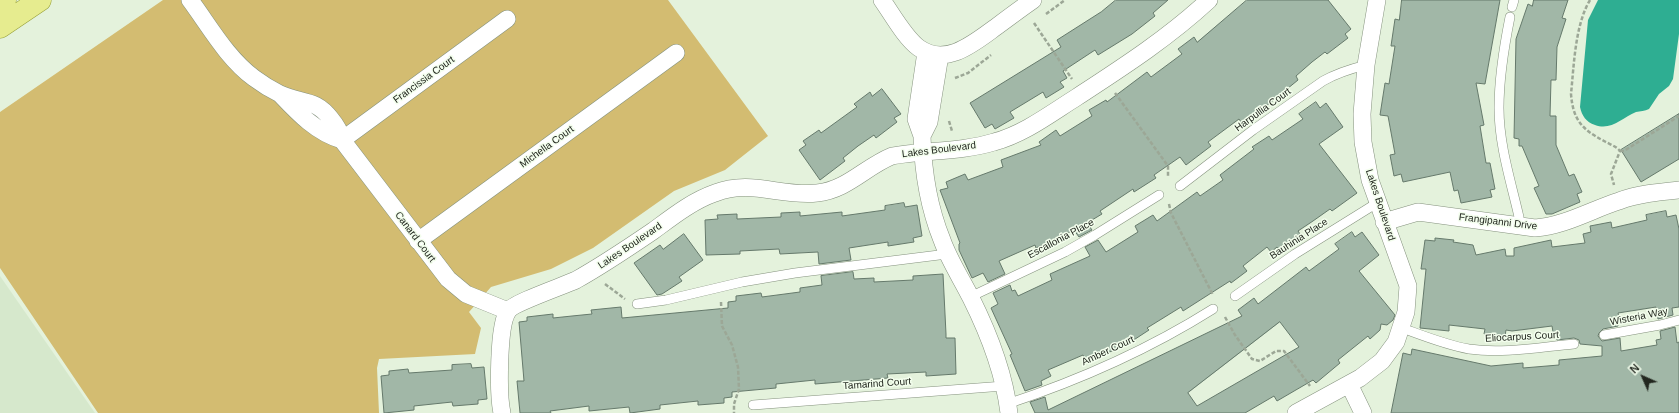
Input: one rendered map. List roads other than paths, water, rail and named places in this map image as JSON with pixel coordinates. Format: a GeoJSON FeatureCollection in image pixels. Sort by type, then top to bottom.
{"type":"FeatureCollection","features":[{"type":"Feature","properties":{"kind":"main road"},"geometry":{"type":"LineString","coordinates":[[0,4],[5,0]]}},
{"type":"Feature","properties":{"kind":"main road"},"geometry":{"type":"LineString","coordinates":[[0,27],[40,0]]}},
{"type":"Feature","properties":{"kind":"street"},"geometry":{"type":"LineString","coordinates":[[190,0],[231,57],[243,70],[255,79],[281,94],[302,118],[335,138],[342,140]]}},
{"type":"Feature","properties":{"kind":"street"},"geometry":{"type":"LineString","coordinates":[[882,0],[911,40],[918,47],[933,54],[950,54],[970,46],[1033,0]]}},
{"type":"Feature","properties":{"kind":"street","name":"Lakes Boulevard"},"geometry":{"type":"LineString","coordinates":[[508,311],[512,306],[572,282],[601,266],[685,207],[714,193],[744,187],[801,193],[827,192],[848,183],[883,160],[922,144],[970,147],[1009,137],[1038,122],[1150,48],[1209,0]]}},
{"type":"Feature","properties":{"kind":"street","name":"Lakes Boulevard"},"geometry":{"type":"LineString","coordinates":[[1296,413],[1364,375],[1382,361],[1396,342],[1402,328],[1406,312],[1408,286],[1377,203],[1370,180],[1363,142],[1362,114],[1366,65],[1377,0]]}},
{"type":"Feature","properties":{"kind":"street","name":"Francissia Court"},"geometry":{"type":"LineString","coordinates":[[342,140],[506,19]]}},
{"type":"Feature","properties":{"kind":"street","name":"Michella Court"},"geometry":{"type":"LineString","coordinates":[[418,241],[676,52]]}},
{"type":"Feature","properties":{"kind":"street"},"geometry":{"type":"LineString","coordinates":[[933,54],[929,122],[922,144],[928,193],[934,217],[947,254],[983,324],[996,356],[1008,408]]}},
{"type":"Feature","properties":{"kind":"street","name":"Canard Court"},"geometry":{"type":"LineString","coordinates":[[342,140],[448,279],[466,294],[508,311]]}},
{"type":"Feature","properties":{"kind":"street","name":"Frangipanni Drive"},"geometry":{"type":"LineString","coordinates":[[1384,222],[1418,212],[1535,228],[1549,227],[1640,195],[1679,190]]}},
{"type":"Feature","properties":{"kind":"street"},"geometry":{"type":"LineString","coordinates":[[502,413],[499,392],[502,335],[505,316],[508,311]]}},
{"type":"Feature","properties":{"kind":"street"},"geometry":{"type":"LineString","coordinates":[[1349,384],[1364,413]]}},
{"type":"Feature","properties":{"kind":"lane"},"geometry":{"type":"LineString","coordinates":[[1510,17],[1504,48],[1499,109],[1501,134],[1519,217],[1519,226]]}},
{"type":"Feature","properties":{"kind":"lane","name":"Harpullia Court"},"geometry":{"type":"LineString","coordinates":[[1180,186],[1253,130],[1323,81],[1334,74],[1366,65]]}},
{"type":"Feature","properties":{"kind":"lane","name":"Escallonia Place"},"geometry":{"type":"LineString","coordinates":[[970,297],[1065,252],[1159,195]]}},
{"type":"Feature","properties":{"kind":"lane","name":"Bauhinia Place"},"geometry":{"type":"LineString","coordinates":[[1235,296],[1295,254],[1377,203]]}},
{"type":"Feature","properties":{"kind":"lane"},"geometry":{"type":"LineString","coordinates":[[636,304],[666,300],[742,282],[795,273],[947,254]]}},
{"type":"Feature","properties":{"kind":"lane","name":"Amber Court"},"geometry":{"type":"LineString","coordinates":[[1008,408],[1098,368],[1190,323],[1213,309]]}},
{"type":"Feature","properties":{"kind":"lane","name":"Wisteria Way"},"geometry":{"type":"LineString","coordinates":[[1604,336],[1679,320]]}},
{"type":"Feature","properties":{"kind":"lane","name":"Eliocarpus Court"},"geometry":{"type":"LineString","coordinates":[[1402,328],[1431,339],[1469,349],[1487,350],[1574,344]]}},
{"type":"Feature","properties":{"kind":"lane","name":"Tamarind Court"},"geometry":{"type":"LineString","coordinates":[[752,405],[1004,386]]}},
{"type":"Feature","properties":{"kind":"water"},"geometry":{"type":"Polygon","coordinates":[[[1598,0],[1679,0],[1679,34],[1673,79],[1669,86],[1659,94],[1649,109],[1636,112],[1616,123],[1606,126],[1595,125],[1589,122],[1583,116],[1580,107],[1588,20],[1598,0]]]}}]}
